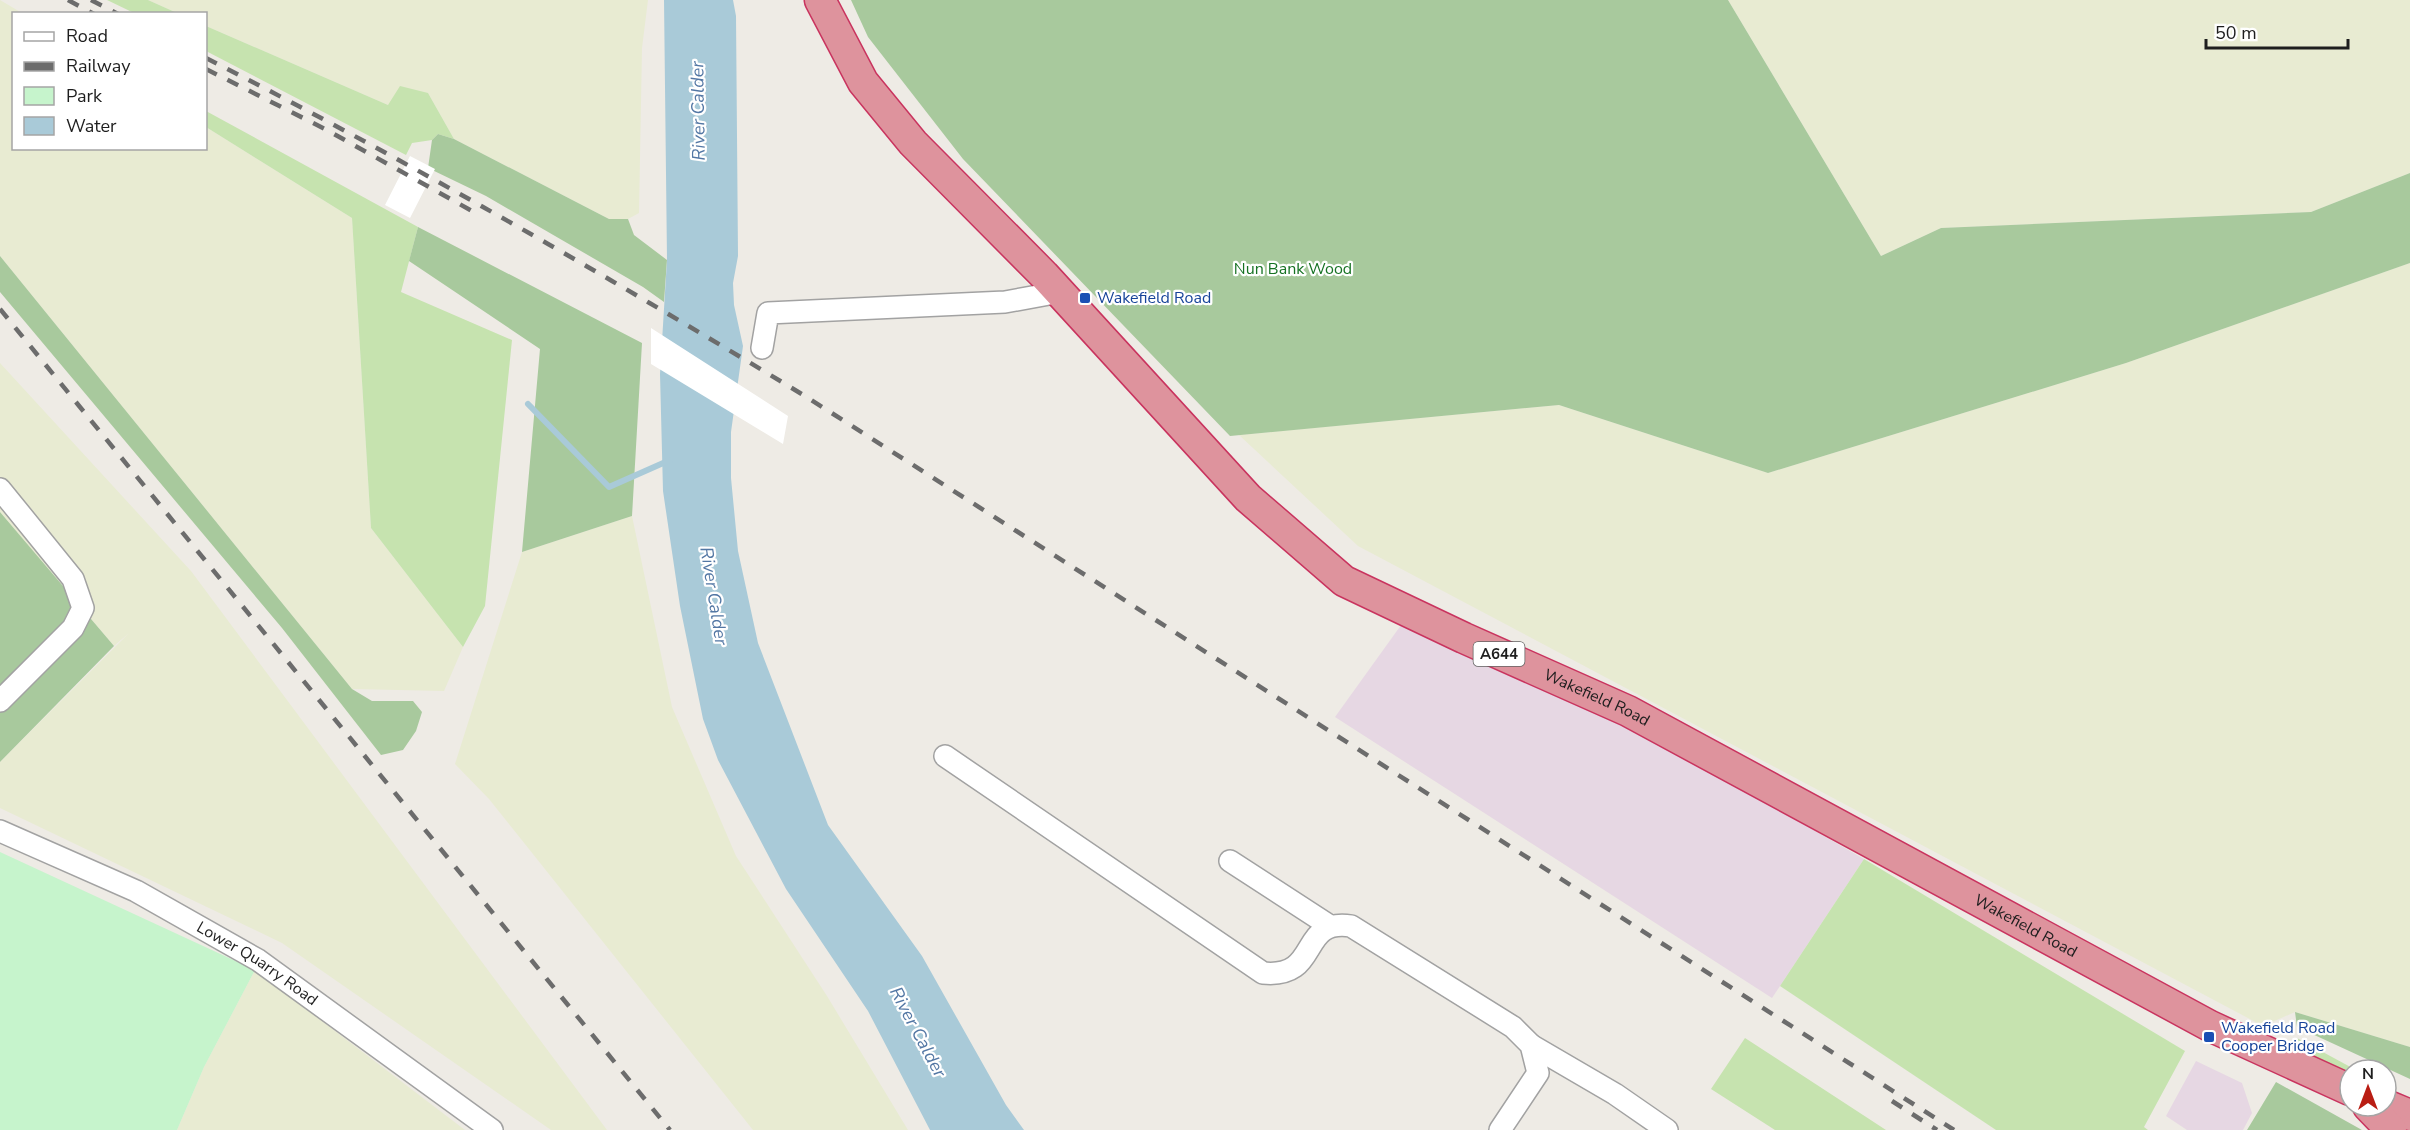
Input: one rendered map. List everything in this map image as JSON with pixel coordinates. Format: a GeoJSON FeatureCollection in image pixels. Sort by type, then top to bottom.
{"type":"FeatureCollection","features":[{"type":"Feature","properties":{"kind":"highway","name":"Wakefield Road"},"geometry":{"type":"LineString","coordinates":[[820,0],[863,82],[913,143],[1060,292],[1248,498],[1344,581],[1464,638],[1628,711],[2210,1026],[2338,1085]]}},
{"type":"Feature","properties":{"kind":"highway"},"geometry":{"type":"LineString","coordinates":[[2380,1118],[2391,1130]]}},
{"type":"Feature","properties":{"kind":"street"},"geometry":{"type":"LineString","coordinates":[[762,348],[768,313],[1005,302],[1060,292]]}},
{"type":"Feature","properties":{"kind":"street"},"geometry":{"type":"LineString","coordinates":[[0,489],[73,579],[83,608],[73,628],[0,701]]}},
{"type":"Feature","properties":{"kind":"street"},"geometry":{"type":"LineString","coordinates":[[945,756],[1263,973],[1278,975],[1289,972],[1298,965],[1323,928],[1337,924],[1351,926],[1363,931],[1513,1027],[1531,1045],[1615,1094],[1667,1130]]}},
{"type":"Feature","properties":{"kind":"street","name":"Lower Quarry Road"},"geometry":{"type":"LineString","coordinates":[[0,831],[136,891],[258,960],[492,1130]]}},
{"type":"Feature","properties":{"kind":"street"},"geometry":{"type":"LineString","coordinates":[[1230,861],[1330,926]]}},
{"type":"Feature","properties":{"kind":"street"},"geometry":{"type":"LineString","coordinates":[[1500,1130],[1538,1073],[1531,1045]]}},
{"type":"Feature","properties":{"kind":"shaded area"},"geometry":{"type":"Polygon","coordinates":[[[1404,621],[1626,723],[1864,859],[1772,998],[1335,717],[1404,621]]]}},
{"type":"Feature","properties":{"kind":"shaded area"},"geometry":{"type":"Polygon","coordinates":[[[2196,1061],[2242,1083],[2252,1113],[2243,1130],[2187,1130],[2166,1116],[2196,1061]]]}},
{"type":"Feature","properties":{"kind":"green space"},"geometry":{"type":"Polygon","coordinates":[[[0,0],[20,12],[12,12],[12,150],[207,150],[207,128],[352,218],[371,528],[463,647],[444,691],[352,689],[0,256],[0,0]]]}},
{"type":"Feature","properties":{"kind":"green space"},"geometry":{"type":"Polygon","coordinates":[[[107,0],[148,0],[175,12],[132,12],[107,0]]]}},
{"type":"Feature","properties":{"kind":"green space"},"geometry":{"type":"Polygon","coordinates":[[[148,0],[648,0],[642,48],[639,213],[628,219],[609,219],[454,139],[428,93],[388,105],[207,26],[207,12],[175,12],[148,0]]]}},
{"type":"Feature","properties":{"kind":"green space","name":"Nun Bank Wood"},"geometry":{"type":"Polygon","coordinates":[[[851,0],[1728,0],[1881,256],[1941,228],[2311,212],[2410,173],[2410,263],[2126,363],[1768,473],[1559,405],[1230,436],[963,159],[868,37],[851,0]]]}},
{"type":"Feature","properties":{"kind":"green space"},"geometry":{"type":"Polygon","coordinates":[[[1728,0],[2410,0],[2410,173],[2311,212],[1941,228],[1881,256],[1728,0]]]}},
{"type":"Feature","properties":{"kind":"green space"},"geometry":{"type":"Polygon","coordinates":[[[207,26],[388,105],[400,86],[428,93],[454,139],[438,134],[432,140],[412,143],[406,155],[207,52],[207,26]]]}},
{"type":"Feature","properties":{"kind":"green space"},"geometry":{"type":"Polygon","coordinates":[[[207,112],[418,227],[401,292],[512,340],[485,606],[463,647],[371,528],[352,218],[207,128],[207,112]]]}},
{"type":"Feature","properties":{"kind":"green space"},"geometry":{"type":"Polygon","coordinates":[[[438,134],[454,139],[609,219],[628,219],[634,235],[667,260],[664,302],[643,287],[486,196],[428,168],[432,140],[438,134]]]}},
{"type":"Feature","properties":{"kind":"green space"},"geometry":{"type":"Polygon","coordinates":[[[418,227],[642,343],[632,516],[522,552],[540,349],[409,261],[418,227]]]}},
{"type":"Feature","properties":{"kind":"green space"},"geometry":{"type":"Polygon","coordinates":[[[0,256],[352,689],[372,701],[413,701],[422,712],[416,731],[403,750],[381,755],[282,628],[0,292],[0,256]]]}},
{"type":"Feature","properties":{"kind":"green space"},"geometry":{"type":"Polygon","coordinates":[[[2410,263],[2410,1047],[2295,1012],[2263,1026],[1358,546],[1239,435],[1559,405],[1768,473],[2126,363],[2410,263]]]}},
{"type":"Feature","properties":{"kind":"green space"},"geometry":{"type":"Polygon","coordinates":[[[0,363],[191,571],[607,1130],[551,1130],[282,943],[0,808],[0,762],[129,633],[114,646],[0,512],[0,363]]]}},
{"type":"Feature","properties":{"kind":"green space"},"geometry":{"type":"Polygon","coordinates":[[[0,512],[114,646],[0,762],[0,512]]]}},
{"type":"Feature","properties":{"kind":"green space"},"geometry":{"type":"Polygon","coordinates":[[[632,516],[672,707],[736,856],[827,996],[908,1130],[753,1130],[489,799],[455,764],[522,552],[632,516]]]}},
{"type":"Feature","properties":{"kind":"green space"},"geometry":{"type":"Polygon","coordinates":[[[0,852],[255,970],[204,1067],[177,1130],[0,1130],[0,852]]]}},
{"type":"Feature","properties":{"kind":"green space"},"geometry":{"type":"Polygon","coordinates":[[[1864,859],[2185,1051],[2144,1127],[2148,1130],[1996,1130],[1780,986],[1864,859]]]}},
{"type":"Feature","properties":{"kind":"green space"},"geometry":{"type":"Polygon","coordinates":[[[255,970],[465,1130],[177,1130],[204,1067],[255,970]]]}},
{"type":"Feature","properties":{"kind":"green space"},"geometry":{"type":"Polygon","coordinates":[[[2295,1012],[2410,1047],[2410,1079],[2398,1073],[2398,1058],[2364,1058],[2297,1027],[2295,1012]]]}},
{"type":"Feature","properties":{"kind":"green space"},"geometry":{"type":"Polygon","coordinates":[[[1745,1038],[1886,1130],[1775,1130],[1711,1089],[1745,1038]]]}},
{"type":"Feature","properties":{"kind":"green space"},"geometry":{"type":"Polygon","coordinates":[[[2297,1038],[2338,1060],[2338,1074],[2289,1048],[2297,1038]]]}},
{"type":"Feature","properties":{"kind":"green space"},"geometry":{"type":"Polygon","coordinates":[[[2276,1082],[2362,1130],[2247,1130],[2276,1082]]]}},
{"type":"Feature","properties":{"kind":"water","name":"River Calder"},"geometry":{"type":"Polygon","coordinates":[[[664,0],[733,0],[736,16],[738,256],[733,283],[734,305],[743,346],[731,432],[731,478],[738,551],[758,643],[828,825],[922,956],[1006,1105],[1024,1130],[930,1130],[868,1011],[786,889],[718,760],[703,719],[680,606],[663,491],[660,374],[667,260],[664,0]]]}},
{"type":"Feature","properties":{"kind":"pier"},"geometry":{"type":"Polygon","coordinates":[[[410,156],[435,169],[410,218],[385,205],[410,156]]]}},
{"type":"Feature","properties":{"kind":"pier"},"geometry":{"type":"Polygon","coordinates":[[[651,328],[788,416],[783,444],[651,364],[651,328]]]}},
{"type":"Feature","properties":{"kind":"waterway"},"geometry":{"type":"LineString","coordinates":[[528,404],[609,487],[670,460]]}},
{"type":"Feature","properties":{"kind":"railway"},"geometry":{"type":"LineString","coordinates":[[68,0],[90,12]]}},
{"type":"Feature","properties":{"kind":"railway"},"geometry":{"type":"LineString","coordinates":[[91,0],[114,12]]}},
{"type":"Feature","properties":{"kind":"railway"},"geometry":{"type":"LineString","coordinates":[[207,59],[508,221],[805,396],[1954,1130]]}},
{"type":"Feature","properties":{"kind":"railway"},"geometry":{"type":"LineString","coordinates":[[207,70],[325,129],[481,216]]}},
{"type":"Feature","properties":{"kind":"railway"},"geometry":{"type":"LineString","coordinates":[[0,309],[670,1130]]}},
{"type":"Feature","properties":{"kind":"railway"},"geometry":{"type":"LineString","coordinates":[[1892,1101],[1937,1130]]}},
{"type":"Feature","properties":{"kind":"place","name":"Wakefield Road"},"geometry":{"type":"Point","coordinates":[1085,298]}},
{"type":"Feature","properties":{"kind":"place","name":"Wakefield Road Cooper Bridge"},"geometry":{"type":"Point","coordinates":[2209,1037]}}]}
